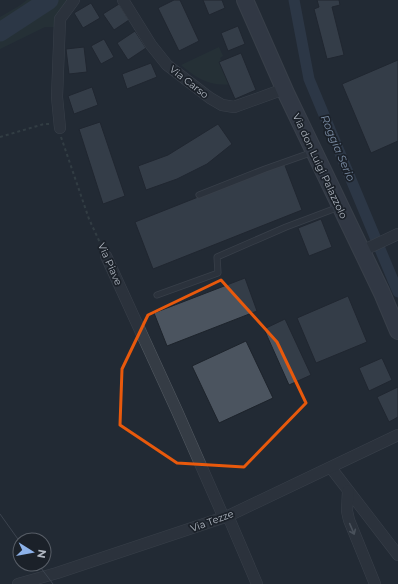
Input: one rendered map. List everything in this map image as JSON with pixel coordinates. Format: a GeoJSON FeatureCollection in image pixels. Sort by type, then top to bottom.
{"type":"FeatureCollection","features":[{"type":"Feature","properties":{"kind":"street"},"geometry":{"type":"LineString","coordinates":[[60,128],[57,97],[60,19],[74,0]]}},
{"type":"Feature","properties":{"kind":"street","name":"Via Carso"},"geometry":{"type":"LineString","coordinates":[[122,0],[151,45],[167,66],[210,98],[222,105],[234,107],[284,89]]}},
{"type":"Feature","properties":{"kind":"street","name":"Via don Luigi Palazzolo"},"geometry":{"type":"LineString","coordinates":[[245,0],[284,89],[362,251],[398,331]]}},
{"type":"Feature","properties":{"kind":"street"},"geometry":{"type":"LineString","coordinates":[[362,251],[398,234]]}},
{"type":"Feature","properties":{"kind":"street","name":"Via Piave"},"geometry":{"type":"LineString","coordinates":[[106,256],[257,584]]}},
{"type":"Feature","properties":{"kind":"street","name":"Via Tezze"},"geometry":{"type":"LineString","coordinates":[[18,584],[57,573],[226,517],[398,435]]}},
{"type":"Feature","properties":{"kind":"street"},"geometry":{"type":"LineString","coordinates":[[331,468],[398,555]]}},
{"type":"Feature","properties":{"kind":"street"},"geometry":{"type":"LineString","coordinates":[[348,491],[347,511],[349,520],[375,584]]}},
{"type":"Feature","properties":{"kind":"lane"},"geometry":{"type":"LineString","coordinates":[[199,195],[264,169],[314,152]]}},
{"type":"Feature","properties":{"kind":"lane"},"geometry":{"type":"LineString","coordinates":[[157,295],[218,273],[217,257],[286,226],[340,206]]}},
{"type":"Feature","properties":{"kind":"path"},"geometry":{"type":"LineString","coordinates":[[0,137],[44,124],[50,124],[60,128]]}},
{"type":"Feature","properties":{"kind":"path","name":"Via Piave"},"geometry":{"type":"LineString","coordinates":[[60,128],[87,211],[106,256]]}},
{"type":"Feature","properties":{"kind":"highlighted area"},"geometry":{"type":"Polygon","coordinates":[[[221,280],[277,342],[306,403],[244,467],[177,463],[120,425],[122,369],[148,315],[221,280]]]}},
{"type":"Feature","properties":{"kind":"shaded area"},"geometry":{"type":"Polygon","coordinates":[[[27,0],[71,0],[55,27],[45,27],[0,49],[0,17],[27,0]]]}},
{"type":"Feature","properties":{"kind":"shaded area"},"geometry":{"type":"Polygon","coordinates":[[[219,47],[223,56],[220,58],[231,84],[223,85],[210,83],[198,78],[181,65],[219,47]]]}},
{"type":"Feature","properties":{"kind":"building"},"geometry":{"type":"Polygon","coordinates":[[[174,0],[180,0],[199,41],[179,51],[158,8],[174,0]]]}},
{"type":"Feature","properties":{"kind":"building"},"geometry":{"type":"Polygon","coordinates":[[[203,0],[222,0],[225,8],[209,15],[203,0]]]}},
{"type":"Feature","properties":{"kind":"building"},"geometry":{"type":"Polygon","coordinates":[[[317,0],[339,0],[340,5],[332,7],[344,55],[327,59],[314,9],[319,7],[317,0]]]}},
{"type":"Feature","properties":{"kind":"building"},"geometry":{"type":"Polygon","coordinates":[[[91,3],[100,18],[83,28],[74,13],[91,3]]]}},
{"type":"Feature","properties":{"kind":"building"},"geometry":{"type":"Polygon","coordinates":[[[119,4],[129,20],[114,30],[103,14],[119,4]]]}},
{"type":"Feature","properties":{"kind":"building"},"geometry":{"type":"Polygon","coordinates":[[[238,26],[245,44],[228,51],[221,33],[238,26]]]}},
{"type":"Feature","properties":{"kind":"building"},"geometry":{"type":"Polygon","coordinates":[[[135,31],[146,48],[128,60],[117,43],[135,31]]]}},
{"type":"Feature","properties":{"kind":"building"},"geometry":{"type":"Polygon","coordinates":[[[104,39],[114,57],[101,64],[91,46],[104,39]]]}},
{"type":"Feature","properties":{"kind":"building"},"geometry":{"type":"Polygon","coordinates":[[[84,47],[87,72],[69,74],[66,49],[84,47]]]}},
{"type":"Feature","properties":{"kind":"building"},"geometry":{"type":"Polygon","coordinates":[[[241,53],[256,90],[235,99],[219,62],[241,53]]]}},
{"type":"Feature","properties":{"kind":"building"},"geometry":{"type":"Polygon","coordinates":[[[398,60],[398,141],[371,153],[342,84],[398,60]]]}},
{"type":"Feature","properties":{"kind":"building"},"geometry":{"type":"Polygon","coordinates":[[[151,63],[157,77],[127,89],[122,74],[151,63]]]}},
{"type":"Feature","properties":{"kind":"building"},"geometry":{"type":"Polygon","coordinates":[[[92,87],[98,105],[74,114],[68,96],[92,87]]]}},
{"type":"Feature","properties":{"kind":"building"},"geometry":{"type":"Polygon","coordinates":[[[100,122],[125,196],[103,204],[79,129],[100,122]]]}},
{"type":"Feature","properties":{"kind":"building"},"geometry":{"type":"Polygon","coordinates":[[[218,124],[232,144],[207,164],[177,179],[146,190],[138,166],[168,155],[218,124]]]}},
{"type":"Feature","properties":{"kind":"building"},"geometry":{"type":"Polygon","coordinates":[[[284,163],[302,210],[153,269],[135,222],[284,163]]]}},
{"type":"Feature","properties":{"kind":"building"},"geometry":{"type":"Polygon","coordinates":[[[321,219],[332,247],[309,256],[298,228],[321,219]]]}},
{"type":"Feature","properties":{"kind":"building"},"geometry":{"type":"Polygon","coordinates":[[[245,278],[257,311],[167,346],[154,313],[245,278]]]}},
{"type":"Feature","properties":{"kind":"building"},"geometry":{"type":"Polygon","coordinates":[[[348,296],[367,342],[316,363],[297,318],[348,296]]]}},
{"type":"Feature","properties":{"kind":"building"},"geometry":{"type":"Polygon","coordinates":[[[285,319],[311,375],[289,385],[264,329],[285,319]]]}},
{"type":"Feature","properties":{"kind":"building"},"geometry":{"type":"Polygon","coordinates":[[[246,341],[273,398],[219,423],[192,366],[246,341]]]}},
{"type":"Feature","properties":{"kind":"building"},"geometry":{"type":"Polygon","coordinates":[[[382,358],[392,380],[369,391],[359,368],[382,358]]]}},
{"type":"Feature","properties":{"kind":"building"},"geometry":{"type":"Polygon","coordinates":[[[398,387],[398,417],[389,422],[377,397],[398,387]]]}},
{"type":"Feature","properties":{"kind":"waterway"},"geometry":{"type":"LineString","coordinates":[[0,32],[49,0]]}},
{"type":"Feature","properties":{"kind":"waterway","name":"Roggia Serio"},"geometry":{"type":"LineString","coordinates":[[294,0],[309,79],[398,292]]}},
{"type":"Feature","properties":{"kind":"tram line"},"geometry":{"type":"LineString","coordinates":[[0,514],[13,532]]}},
{"type":"Feature","properties":{"kind":"tram line"},"geometry":{"type":"LineString","coordinates":[[44,572],[53,584]]}}]}
